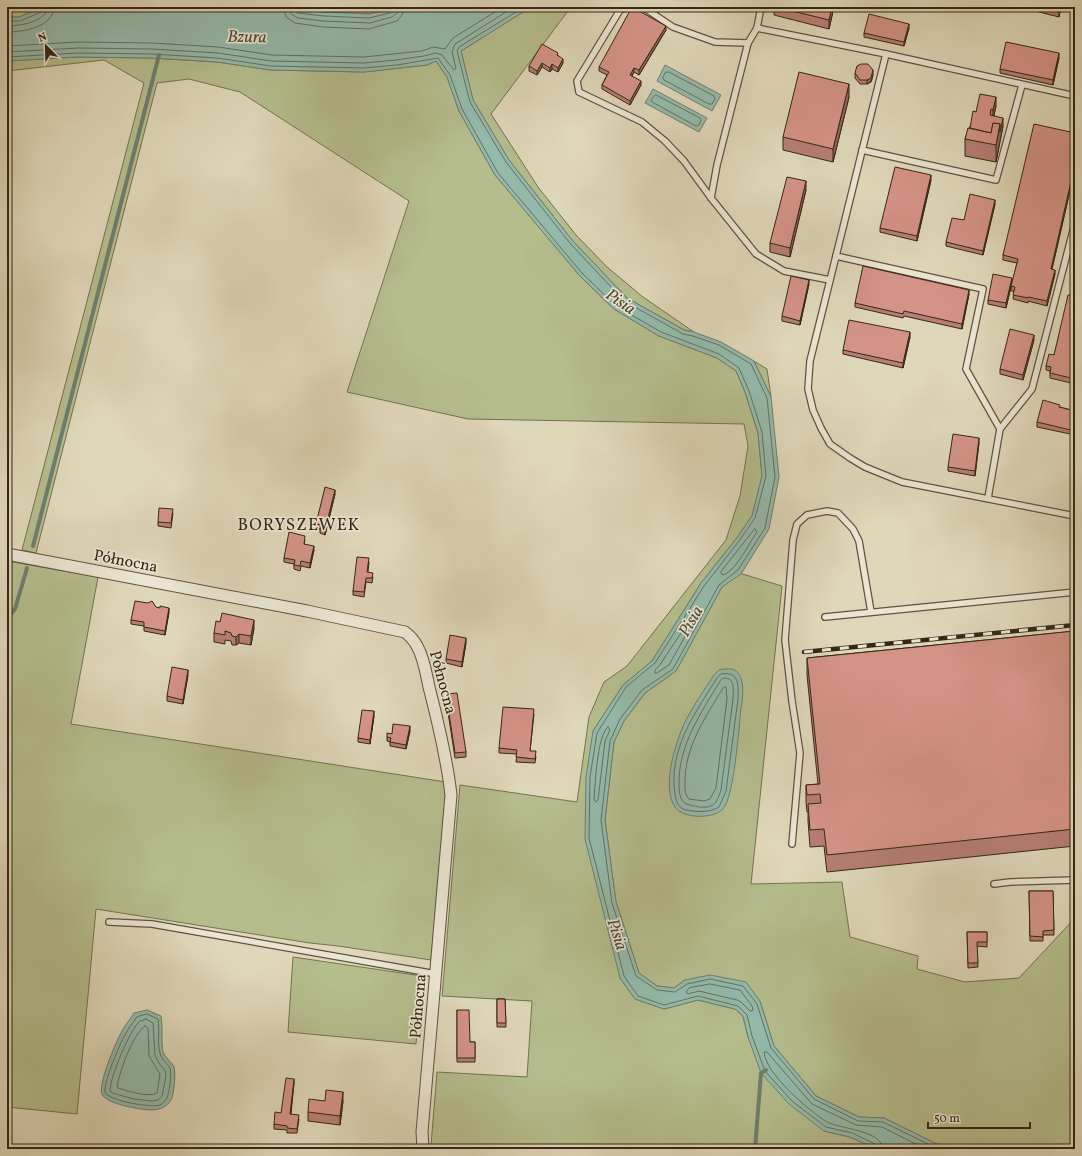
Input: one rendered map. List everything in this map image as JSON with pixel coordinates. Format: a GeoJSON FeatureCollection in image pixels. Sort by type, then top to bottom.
{"type":"FeatureCollection","features":[{"type":"Feature","properties":{"kind":"street","name":"Północna"},"geometry":{"type":"LineString","coordinates":[[7,554],[307,611],[405,632],[411,637],[422,658],[448,772],[451,795],[422,1132],[423,1149]]}},
{"type":"Feature","properties":{"kind":"lane"},"geometry":{"type":"LineString","coordinates":[[630,7],[620,10],[577,81],[579,92],[642,122],[665,141],[684,161],[711,198],[756,254],[784,271],[830,280]]}},
{"type":"Feature","properties":{"kind":"lane"},"geometry":{"type":"LineString","coordinates":[[643,7],[673,27],[715,42],[748,43]]}},
{"type":"Feature","properties":{"kind":"lane"},"geometry":{"type":"LineString","coordinates":[[711,198],[717,165],[748,43],[757,28],[761,7]]}},
{"type":"Feature","properties":{"kind":"lane"},"geometry":{"type":"LineString","coordinates":[[757,28],[886,54],[1075,96]]}},
{"type":"Feature","properties":{"kind":"lane"},"geometry":{"type":"LineString","coordinates":[[886,54],[810,361],[808,389],[813,410],[820,428],[830,444],[850,458],[865,467],[902,482],[1075,516]]}},
{"type":"Feature","properties":{"kind":"lane"},"geometry":{"type":"LineString","coordinates":[[862,150],[996,180],[1022,84]]}},
{"type":"Feature","properties":{"kind":"lane"},"geometry":{"type":"LineString","coordinates":[[988,498],[1000,429],[1032,389],[1075,223]]}},
{"type":"Feature","properties":{"kind":"lane"},"geometry":{"type":"LineString","coordinates":[[836,256],[983,289],[966,369],[1000,429]]}},
{"type":"Feature","properties":{"kind":"lane"},"geometry":{"type":"LineString","coordinates":[[792,844],[800,753],[784,640],[793,540],[797,524],[807,515],[827,511],[838,513],[853,529],[859,541],[872,612]]}},
{"type":"Feature","properties":{"kind":"lane"},"geometry":{"type":"LineString","coordinates":[[825,617],[1075,592]]}},
{"type":"Feature","properties":{"kind":"lane"},"geometry":{"type":"LineString","coordinates":[[994,884],[1010,882],[1075,880]]}},
{"type":"Feature","properties":{"kind":"lane"},"geometry":{"type":"LineString","coordinates":[[109,922],[152,924],[436,974]]}},
{"type":"Feature","properties":{"kind":"shaded area"},"geometry":{"type":"Polygon","coordinates":[[[7,7],[44,7],[19,17],[7,17],[7,7]]]}},
{"type":"Feature","properties":{"kind":"shaded area"},"geometry":{"type":"Polygon","coordinates":[[[279,7],[396,7],[369,14],[324,12],[279,7]]]}},
{"type":"Feature","properties":{"kind":"shaded area"},"geometry":{"type":"Polygon","coordinates":[[[531,7],[571,7],[491,114],[538,187],[576,235],[607,267],[643,297],[694,332],[684,330],[627,298],[572,240],[509,160],[473,100],[461,51],[531,7]]]}},
{"type":"Feature","properties":{"kind":"shaded area"},"geometry":{"type":"Polygon","coordinates":[[[78,57],[152,58],[217,62],[271,70],[364,72],[427,65],[436,61],[447,77],[459,111],[495,175],[580,276],[614,309],[659,336],[717,358],[736,371],[745,392],[758,433],[762,476],[752,516],[701,583],[652,661],[623,685],[593,731],[620,978],[635,999],[664,1009],[698,1000],[735,1009],[743,1016],[748,1037],[824,1131],[850,1137],[877,1149],[467,1149],[431,1145],[437,1072],[527,1077],[532,1001],[442,996],[460,785],[577,802],[589,717],[604,682],[627,666],[726,540],[740,496],[748,446],[744,424],[468,419],[347,392],[409,201],[240,92],[189,79],[157,83],[36,553],[22,550],[144,83],[104,60],[7,71],[7,61],[78,57]]]}},
{"type":"Feature","properties":{"kind":"shaded area"},"geometry":{"type":"Polygon","coordinates":[[[754,361],[767,369],[771,397],[754,361]]]}},
{"type":"Feature","properties":{"kind":"shaded area"},"geometry":{"type":"Polygon","coordinates":[[[7,561],[98,577],[71,724],[446,782],[431,960],[310,943],[96,909],[77,1114],[7,1107],[7,561]]]}},
{"type":"Feature","properties":{"kind":"shaded area"},"geometry":{"type":"Polygon","coordinates":[[[739,573],[782,586],[751,884],[842,882],[850,937],[918,956],[917,969],[965,982],[1019,978],[1075,918],[1075,1149],[947,1149],[884,1118],[859,1117],[816,1096],[774,1046],[760,1001],[685,980],[674,988],[657,986],[639,973],[616,902],[605,820],[614,742],[624,721],[645,693],[676,671],[722,587],[739,573]]]}},
{"type":"Feature","properties":{"kind":"shaded area"},"geometry":{"type":"Polygon","coordinates":[[[293,957],[422,976],[416,1044],[288,1032],[293,957]]]}},
{"type":"Feature","properties":{"kind":"water"},"geometry":{"type":"Polygon","coordinates":[[[44,7],[279,7],[324,12],[369,14],[396,7],[531,7],[461,51],[473,100],[509,160],[572,240],[627,298],[684,330],[721,342],[754,361],[771,397],[779,477],[769,529],[741,574],[722,587],[676,671],[645,693],[624,721],[614,742],[605,820],[616,902],[639,973],[657,986],[674,988],[685,980],[710,975],[746,982],[760,1001],[774,1046],[816,1096],[859,1117],[884,1118],[947,1149],[877,1149],[850,1137],[824,1131],[789,1104],[761,1073],[748,1037],[743,1016],[735,1009],[698,1000],[664,1009],[635,999],[620,978],[585,839],[586,777],[593,731],[623,685],[652,661],[701,583],[752,516],[762,476],[758,433],[745,392],[736,371],[717,358],[659,336],[614,309],[580,276],[495,175],[459,111],[447,77],[436,61],[427,65],[364,72],[271,70],[217,62],[152,58],[78,57],[7,61],[7,17],[19,17],[44,7]]]}},
{"type":"Feature","properties":{"kind":"water"},"geometry":{"type":"Polygon","coordinates":[[[665,65],[721,95],[712,111],[657,81],[665,65]]]}},
{"type":"Feature","properties":{"kind":"water"},"geometry":{"type":"Polygon","coordinates":[[[653,89],[707,118],[699,132],[645,103],[653,89]]]}},
{"type":"Feature","properties":{"kind":"water"},"geometry":{"type":"Polygon","coordinates":[[[732,669],[736,671],[742,680],[742,698],[737,746],[730,791],[727,802],[720,811],[713,815],[689,815],[677,809],[671,798],[669,788],[671,764],[681,730],[685,722],[714,675],[719,670],[732,669]]]}},
{"type":"Feature","properties":{"kind":"water"},"geometry":{"type":"Polygon","coordinates":[[[147,1010],[161,1016],[163,1052],[175,1070],[174,1089],[171,1100],[165,1106],[155,1110],[124,1106],[110,1101],[102,1094],[101,1089],[108,1064],[122,1030],[134,1013],[147,1010]]]}},
{"type":"Feature","properties":{"kind":"building"},"geometry":{"type":"Polygon","coordinates":[[[632,7],[666,26],[639,70],[634,68],[630,75],[641,81],[630,101],[602,85],[609,72],[599,67],[632,7]]]}},
{"type":"Feature","properties":{"kind":"building"},"geometry":{"type":"Polygon","coordinates":[[[776,7],[832,7],[829,20],[776,7]]]}},
{"type":"Feature","properties":{"kind":"building"},"geometry":{"type":"Polygon","coordinates":[[[1037,7],[1060,7],[1059,12],[1037,7]]]}},
{"type":"Feature","properties":{"kind":"building"},"geometry":{"type":"Polygon","coordinates":[[[869,14],[909,24],[904,42],[864,33],[869,14]]]}},
{"type":"Feature","properties":{"kind":"building"},"geometry":{"type":"Polygon","coordinates":[[[1006,42],[1059,53],[1053,80],[1000,69],[1006,42]]]}},
{"type":"Feature","properties":{"kind":"building"},"geometry":{"type":"Polygon","coordinates":[[[542,44],[558,53],[557,55],[563,59],[558,68],[552,64],[550,68],[542,63],[537,71],[529,66],[542,44]]]}},
{"type":"Feature","properties":{"kind":"building"},"geometry":{"type":"Polygon","coordinates":[[[861,64],[868,64],[873,70],[871,78],[867,80],[860,80],[855,73],[857,66],[861,64]]]}},
{"type":"Feature","properties":{"kind":"building"},"geometry":{"type":"Polygon","coordinates":[[[799,72],[849,84],[833,149],[783,137],[799,72]]]}},
{"type":"Feature","properties":{"kind":"building"},"geometry":{"type":"Polygon","coordinates":[[[980,94],[996,97],[993,110],[991,109],[990,115],[1003,118],[1000,132],[1000,124],[993,123],[991,133],[970,128],[973,111],[976,112],[980,94]]]}},
{"type":"Feature","properties":{"kind":"building"},"geometry":{"type":"Polygon","coordinates":[[[993,123],[1000,124],[996,145],[965,139],[968,128],[991,133],[993,123]]]}},
{"type":"Feature","properties":{"kind":"building"},"geometry":{"type":"Polygon","coordinates":[[[1034,124],[1075,133],[1075,164],[1051,269],[1055,270],[1047,301],[1013,295],[1015,287],[1011,286],[1018,259],[1003,255],[1034,124]]]}},
{"type":"Feature","properties":{"kind":"building"},"geometry":{"type":"Polygon","coordinates":[[[895,167],[931,175],[917,236],[880,228],[895,167]]]}},
{"type":"Feature","properties":{"kind":"building"},"geometry":{"type":"Polygon","coordinates":[[[787,177],[806,181],[790,248],[770,243],[787,177]]]}},
{"type":"Feature","properties":{"kind":"building"},"geometry":{"type":"Polygon","coordinates":[[[970,194],[995,200],[983,251],[946,242],[952,218],[964,220],[970,194]]]}},
{"type":"Feature","properties":{"kind":"building"},"geometry":{"type":"Polygon","coordinates":[[[863,266],[969,290],[962,324],[904,311],[903,314],[855,303],[863,266]]]}},
{"type":"Feature","properties":{"kind":"building"},"geometry":{"type":"Polygon","coordinates":[[[993,274],[1012,278],[1006,303],[988,300],[993,274]]]}},
{"type":"Feature","properties":{"kind":"building"},"geometry":{"type":"Polygon","coordinates":[[[791,276],[809,280],[800,321],[782,316],[791,276]]]}},
{"type":"Feature","properties":{"kind":"building"},"geometry":{"type":"Polygon","coordinates":[[[1075,277],[1075,379],[1050,373],[1051,367],[1046,366],[1049,354],[1054,355],[1068,295],[1071,295],[1075,277]]]}},
{"type":"Feature","properties":{"kind":"building"},"geometry":{"type":"Polygon","coordinates":[[[849,320],[910,332],[903,363],[843,350],[849,320]]]}},
{"type":"Feature","properties":{"kind":"building"},"geometry":{"type":"Polygon","coordinates":[[[1010,329],[1034,335],[1023,375],[1000,369],[1010,329]]]}},
{"type":"Feature","properties":{"kind":"building"},"geometry":{"type":"Polygon","coordinates":[[[1043,400],[1060,405],[1059,407],[1075,411],[1075,431],[1037,422],[1043,400]]]}},
{"type":"Feature","properties":{"kind":"building"},"geometry":{"type":"Polygon","coordinates":[[[953,434],[979,438],[975,471],[948,467],[953,434]]]}},
{"type":"Feature","properties":{"kind":"building"},"geometry":{"type":"Polygon","coordinates":[[[325,487],[335,490],[325,530],[320,529],[321,525],[316,524],[325,487]]]}},
{"type":"Feature","properties":{"kind":"building"},"geometry":{"type":"Polygon","coordinates":[[[159,508],[173,509],[171,523],[158,522],[159,508]]]}},
{"type":"Feature","properties":{"kind":"building"},"geometry":{"type":"Polygon","coordinates":[[[289,532],[305,536],[304,544],[314,546],[310,563],[301,561],[300,566],[294,565],[295,560],[284,558],[289,532]]]}},
{"type":"Feature","properties":{"kind":"building"},"geometry":{"type":"Polygon","coordinates":[[[357,557],[369,558],[367,572],[373,573],[372,578],[366,578],[364,592],[353,591],[357,557]]]}},
{"type":"Feature","properties":{"kind":"building"},"geometry":{"type":"Polygon","coordinates":[[[135,601],[148,603],[152,601],[156,607],[160,608],[160,606],[169,608],[165,631],[144,627],[144,622],[131,620],[135,601]]]}},
{"type":"Feature","properties":{"kind":"building"},"geometry":{"type":"Polygon","coordinates":[[[222,613],[254,620],[251,636],[239,634],[236,637],[225,631],[225,635],[214,633],[216,621],[220,622],[222,613]]]}},
{"type":"Feature","properties":{"kind":"building"},"geometry":{"type":"Polygon","coordinates":[[[1075,631],[1075,829],[827,855],[824,829],[810,830],[808,804],[821,803],[820,794],[807,795],[806,785],[820,784],[807,658],[1075,631]]]}},
{"type":"Feature","properties":{"kind":"building"},"geometry":{"type":"Polygon","coordinates":[[[450,635],[466,638],[462,662],[446,659],[450,635]]]}},
{"type":"Feature","properties":{"kind":"building"},"geometry":{"type":"Polygon","coordinates":[[[172,667],[188,670],[183,700],[167,696],[172,667]]]}},
{"type":"Feature","properties":{"kind":"building"},"geometry":{"type":"Polygon","coordinates":[[[457,693],[466,752],[455,753],[446,694],[457,693]]]}},
{"type":"Feature","properties":{"kind":"building"},"geometry":{"type":"Polygon","coordinates":[[[503,707],[534,709],[530,751],[536,751],[535,759],[516,757],[517,750],[499,748],[503,707]]]}},
{"type":"Feature","properties":{"kind":"building"},"geometry":{"type":"Polygon","coordinates":[[[362,710],[374,711],[370,740],[358,738],[362,710]]]}},
{"type":"Feature","properties":{"kind":"building"},"geometry":{"type":"Polygon","coordinates":[[[393,724],[410,726],[406,745],[390,742],[391,738],[387,737],[387,733],[392,734],[393,724]]]}},
{"type":"Feature","properties":{"kind":"building"},"geometry":{"type":"Polygon","coordinates":[[[1029,891],[1053,891],[1054,930],[1043,931],[1043,937],[1030,936],[1029,891]]]}},
{"type":"Feature","properties":{"kind":"building"},"geometry":{"type":"Polygon","coordinates":[[[967,932],[987,932],[987,942],[977,942],[978,963],[968,963],[967,932]]]}},
{"type":"Feature","properties":{"kind":"building"},"geometry":{"type":"Polygon","coordinates":[[[497,999],[505,999],[506,1023],[497,1023],[497,999]]]}},
{"type":"Feature","properties":{"kind":"building"},"geometry":{"type":"Polygon","coordinates":[[[457,1010],[469,1010],[470,1042],[475,1042],[475,1058],[457,1058],[457,1010]]]}},
{"type":"Feature","properties":{"kind":"building"},"geometry":{"type":"Polygon","coordinates":[[[286,1078],[294,1079],[290,1114],[299,1115],[297,1129],[274,1124],[275,1112],[281,1113],[286,1078]]]}},
{"type":"Feature","properties":{"kind":"building"},"geometry":{"type":"Polygon","coordinates":[[[326,1090],[343,1092],[340,1116],[308,1112],[309,1099],[325,1101],[326,1090]]]}},
{"type":"Feature","properties":{"kind":"waterway"},"geometry":{"type":"LineString","coordinates":[[33,546],[159,55]]}},
{"type":"Feature","properties":{"kind":"waterway"},"geometry":{"type":"LineString","coordinates":[[7,619],[15,609],[27,568]]}},
{"type":"Feature","properties":{"kind":"waterway"},"geometry":{"type":"LineString","coordinates":[[755,1149],[761,1073],[766,1070]]}},
{"type":"Feature","properties":{"kind":"railway"},"geometry":{"type":"LineString","coordinates":[[804,652],[1075,625]]}},
{"type":"Feature","properties":{"kind":"district","name":"BORYSZEWEK"},"geometry":{"type":"Point","coordinates":[299,524]}},
{"type":"Feature","properties":{"kind":"water label","name":"Bzura"},"geometry":{"type":"Point","coordinates":[247,36]}},
{"type":"Feature","properties":{"kind":"water label","name":"Pisia"},"geometry":{"type":"Point","coordinates":[621,301]}},
{"type":"Feature","properties":{"kind":"water label","name":"Pisia"},"geometry":{"type":"Point","coordinates":[690,621]}},
{"type":"Feature","properties":{"kind":"water label","name":"Pisia"},"geometry":{"type":"Point","coordinates":[618,934]}}]}
